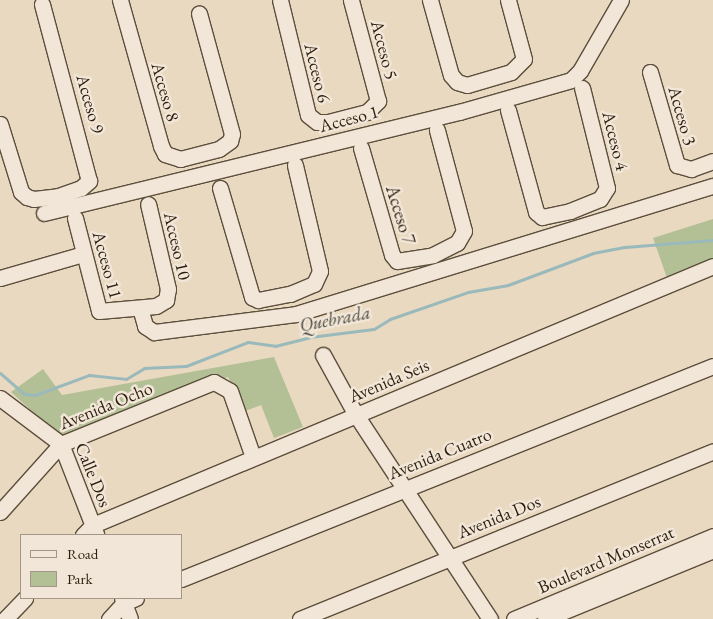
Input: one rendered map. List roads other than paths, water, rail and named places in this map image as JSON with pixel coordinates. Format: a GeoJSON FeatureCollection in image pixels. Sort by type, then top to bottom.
{"type":"FeatureCollection","features":[{"type":"Feature","properties":{"kind":"street","name":"Acceso 8"},"geometry":{"type":"LineString","coordinates":[[120,0],[161,146],[165,154],[180,160],[204,155]]}},
{"type":"Feature","properties":{"kind":"street","name":"Acceso 6"},"geometry":{"type":"LineString","coordinates":[[280,0],[308,115],[317,122],[346,119]]}},
{"type":"Feature","properties":{"kind":"street","name":"Acceso 5"},"geometry":{"type":"LineString","coordinates":[[346,119],[367,112],[378,101],[351,0]]}},
{"type":"Feature","properties":{"kind":"street"},"geometry":{"type":"LineString","coordinates":[[430,0],[451,75],[457,82],[467,85],[511,72],[524,58],[508,0]]}},
{"type":"Feature","properties":{"kind":"street","name":"Acceso 1"},"geometry":{"type":"LineString","coordinates":[[44,213],[60,202],[356,143],[504,106],[571,80],[580,71],[621,0]]}},
{"type":"Feature","properties":{"kind":"street","name":"Acceso 9"},"geometry":{"type":"LineString","coordinates":[[42,4],[89,170],[89,181],[82,188],[60,202]]}},
{"type":"Feature","properties":{"kind":"street"},"geometry":{"type":"LineString","coordinates":[[199,13],[232,134],[226,145],[204,155],[209,173]]}},
{"type":"Feature","properties":{"kind":"street","name":"Acceso 3"},"geometry":{"type":"LineString","coordinates":[[650,72],[677,165],[691,169],[712,164]]}},
{"type":"Feature","properties":{"kind":"street"},"geometry":{"type":"LineString","coordinates":[[494,78],[536,212],[542,217],[570,211],[574,227]]}},
{"type":"Feature","properties":{"kind":"street","name":"Acceso 4"},"geometry":{"type":"LineString","coordinates":[[570,211],[600,199],[607,188],[582,88]]}},
{"type":"Feature","properties":{"kind":"street"},"geometry":{"type":"LineString","coordinates":[[346,119],[356,143]]}},
{"type":"Feature","properties":{"kind":"street"},"geometry":{"type":"LineString","coordinates":[[0,124],[4,156],[21,192],[27,197],[34,199],[60,202]]}},
{"type":"Feature","properties":{"kind":"street","name":"Acceso 7"},"geometry":{"type":"LineString","coordinates":[[356,143],[392,255],[397,262],[433,255],[456,243],[464,231],[437,130]]}},
{"type":"Feature","properties":{"kind":"street"},"geometry":{"type":"LineString","coordinates":[[220,188],[252,297],[258,300],[290,294],[314,284],[320,270],[295,165]]}},
{"type":"Feature","properties":{"kind":"street"},"geometry":{"type":"LineString","coordinates":[[140,308],[147,330],[296,314],[574,227],[713,186]]}},
{"type":"Feature","properties":{"kind":"street","name":"Acceso 10"},"geometry":{"type":"LineString","coordinates":[[140,308],[156,306],[168,296],[148,204]]}},
{"type":"Feature","properties":{"kind":"street","name":"Acceso 11"},"geometry":{"type":"LineString","coordinates":[[75,218],[99,311],[140,308]]}},
{"type":"Feature","properties":{"kind":"street"},"geometry":{"type":"LineString","coordinates":[[0,278],[84,254]]}},
{"type":"Feature","properties":{"kind":"street"},"geometry":{"type":"LineString","coordinates":[[433,255],[437,271]]}},
{"type":"Feature","properties":{"kind":"street","name":"Avenida Seis"},"geometry":{"type":"LineString","coordinates":[[91,532],[253,457],[713,266]]}},
{"type":"Feature","properties":{"kind":"street"},"geometry":{"type":"LineString","coordinates":[[290,294],[296,314]]}},
{"type":"Feature","properties":{"kind":"street"},"geometry":{"type":"LineString","coordinates":[[323,355],[356,415],[490,619]]}},
{"type":"Feature","properties":{"kind":"street","name":"Avenida Cuatro"},"geometry":{"type":"LineString","coordinates":[[182,579],[403,488],[713,366]]}},
{"type":"Feature","properties":{"kind":"street","name":"Avenida Ocho"},"geometry":{"type":"LineString","coordinates":[[0,512],[61,444],[214,382],[223,384],[230,391],[253,457]]}},
{"type":"Feature","properties":{"kind":"street","name":"Calle Dos"},"geometry":{"type":"LineString","coordinates":[[1,400],[61,444],[91,532]]}},
{"type":"Feature","properties":{"kind":"street","name":"Avenida Dos"},"geometry":{"type":"LineString","coordinates":[[300,619],[713,451]]}},
{"type":"Feature","properties":{"kind":"street","name":"Boulevard Monserrat"},"geometry":{"type":"LineString","coordinates":[[514,619],[713,536]]}},
{"type":"Feature","properties":{"kind":"street","name":"Boulevard Monserrat"},"geometry":{"type":"LineString","coordinates":[[545,619],[713,550]]}},
{"type":"Feature","properties":{"kind":"street"},"geometry":{"type":"LineString","coordinates":[[6,619],[24,599]]}},
{"type":"Feature","properties":{"kind":"street"},"geometry":{"type":"LineString","coordinates":[[109,619],[127,599]]}},
{"type":"Feature","properties":{"kind":"street"},"geometry":{"type":"LineString","coordinates":[[127,599],[130,619]]}},
{"type":"Feature","properties":{"kind":"waterway","name":"Quebrada"},"geometry":{"type":"LineString","coordinates":[[0,373],[24,394],[35,395],[89,375],[126,379],[144,368],[186,366],[248,342],[275,346],[310,337],[374,329],[390,319],[468,292],[508,285],[593,253],[625,247],[713,240]]}}]}
